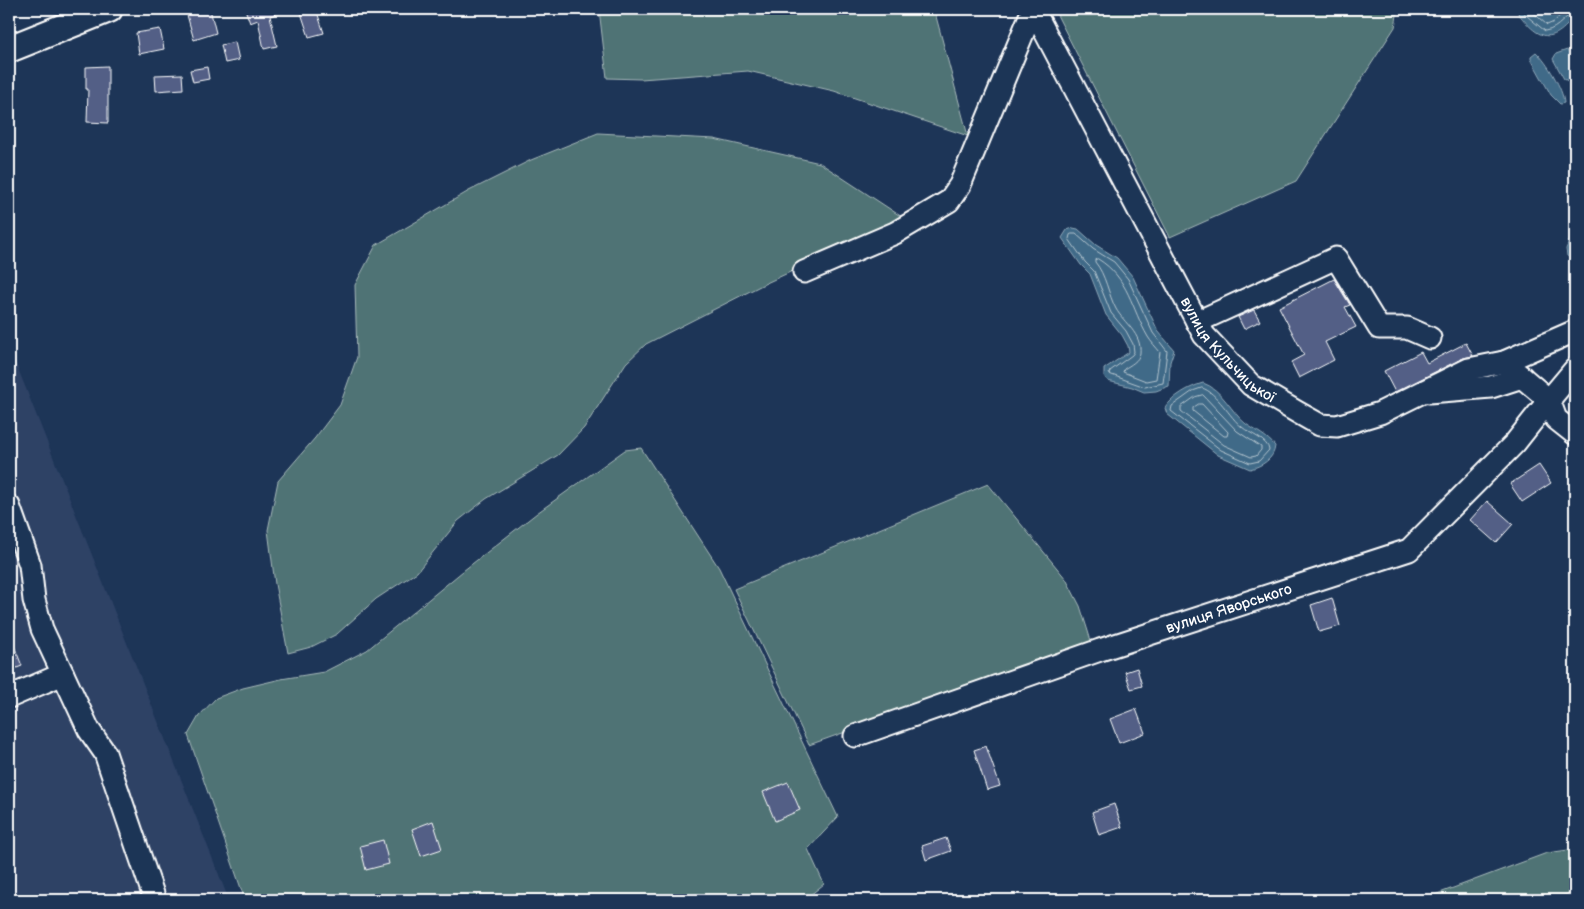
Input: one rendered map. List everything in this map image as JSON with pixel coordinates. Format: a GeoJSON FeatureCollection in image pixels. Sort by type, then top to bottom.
{"type":"FeatureCollection","features":[{"type":"Feature","properties":{"kind":"main road"},"geometry":{"type":"LineString","coordinates":[[9,49],[67,16],[109,9]]}},
{"type":"Feature","properties":{"kind":"street"},"geometry":{"type":"LineString","coordinates":[[804,272],[895,233],[949,202],[960,185],[1033,9]]}},
{"type":"Feature","properties":{"kind":"street","name":"вулиця Кульчицької"},"geometry":{"type":"LineString","coordinates":[[1033,9],[1204,335],[1251,385],[1320,425],[1337,426],[1380,413],[1468,369],[1504,362],[1575,331]]}},
{"type":"Feature","properties":{"kind":"street"},"geometry":{"type":"LineString","coordinates":[[1197,322],[1336,258],[1379,328],[1407,328],[1430,338]]}},
{"type":"Feature","properties":{"kind":"street"},"geometry":{"type":"LineString","coordinates":[[1504,362],[1549,400],[1556,419],[1575,434]]}},
{"type":"Feature","properties":{"kind":"street","name":"вулиця Яворського"},"geometry":{"type":"LineString","coordinates":[[855,736],[1100,650],[1409,550],[1515,443],[1575,369]]}},
{"type":"Feature","properties":{"kind":"street"},"geometry":{"type":"LineString","coordinates":[[1421,392],[1491,387],[1522,377]]}},
{"type":"Feature","properties":{"kind":"street"},"geometry":{"type":"LineString","coordinates":[[9,506],[30,565],[34,600],[42,629],[90,730],[105,753],[155,900]]}},
{"type":"Feature","properties":{"kind":"street"},"geometry":{"type":"LineString","coordinates":[[9,697],[63,674]]}},
{"type":"Feature","properties":{"kind":"shaded area"},"geometry":{"type":"Polygon","coordinates":[[[9,346],[229,900],[9,900],[9,346]]]}},
{"type":"Feature","properties":{"kind":"green space"},"geometry":{"type":"Polygon","coordinates":[[[599,9],[934,9],[968,136],[834,91],[748,71],[641,79],[607,78],[599,9]]]}},
{"type":"Feature","properties":{"kind":"green space"},"geometry":{"type":"Polygon","coordinates":[[[1054,9],[1398,9],[1395,27],[1296,181],[1170,237],[1054,9]]]}},
{"type":"Feature","properties":{"kind":"green space"},"geometry":{"type":"Polygon","coordinates":[[[598,133],[714,139],[820,163],[905,219],[762,285],[646,344],[626,363],[584,428],[558,455],[486,499],[458,521],[417,572],[376,599],[337,634],[311,647],[288,653],[275,584],[268,530],[278,481],[340,405],[357,357],[355,285],[376,245],[469,191],[531,160],[598,133]]]}},
{"type":"Feature","properties":{"kind":"green space"},"geometry":{"type":"Polygon","coordinates":[[[641,448],[719,568],[838,817],[808,849],[824,884],[804,900],[245,900],[188,735],[199,716],[216,698],[243,688],[324,672],[367,650],[537,513],[625,450],[641,448]]]}},
{"type":"Feature","properties":{"kind":"green space"},"geometry":{"type":"Polygon","coordinates":[[[988,484],[1066,579],[1080,606],[1092,644],[809,745],[734,589],[988,484]]]}},
{"type":"Feature","properties":{"kind":"green space"},"geometry":{"type":"Polygon","coordinates":[[[1575,849],[1575,891],[1551,900],[1421,900],[1547,853],[1575,849]]]}},
{"type":"Feature","properties":{"kind":"water"},"geometry":{"type":"Polygon","coordinates":[[[1515,9],[1574,9],[1575,15],[1558,32],[1544,35],[1530,27],[1515,9]]]}},
{"type":"Feature","properties":{"kind":"water"},"geometry":{"type":"Polygon","coordinates":[[[1567,50],[1575,67],[1575,79],[1570,82],[1564,79],[1553,59],[1556,54],[1567,50]]]}},
{"type":"Feature","properties":{"kind":"water"},"geometry":{"type":"Polygon","coordinates":[[[1536,52],[1554,76],[1564,103],[1560,104],[1551,95],[1531,59],[1531,56],[1536,52]]]}},
{"type":"Feature","properties":{"kind":"water"},"geometry":{"type":"Polygon","coordinates":[[[1575,227],[1575,260],[1567,256],[1566,249],[1575,227]]]}},
{"type":"Feature","properties":{"kind":"water"},"geometry":{"type":"Polygon","coordinates":[[[1078,229],[1096,245],[1117,258],[1133,277],[1158,331],[1174,350],[1170,362],[1169,386],[1156,391],[1144,392],[1108,381],[1104,376],[1104,369],[1129,352],[1128,346],[1106,315],[1090,274],[1081,265],[1062,238],[1067,230],[1078,229]]]}},
{"type":"Feature","properties":{"kind":"water"},"geometry":{"type":"Polygon","coordinates":[[[1203,383],[1216,390],[1246,424],[1272,442],[1275,446],[1274,451],[1267,461],[1250,469],[1218,455],[1167,414],[1165,408],[1172,400],[1192,387],[1203,383]]]}},
{"type":"Feature","properties":{"kind":"building"},"geometry":{"type":"Polygon","coordinates":[[[210,9],[216,33],[194,40],[187,15],[210,9]]]}},
{"type":"Feature","properties":{"kind":"building"},"geometry":{"type":"Polygon","coordinates":[[[245,9],[285,9],[285,11],[270,16],[277,46],[264,49],[258,20],[250,23],[245,9]]]}},
{"type":"Feature","properties":{"kind":"building"},"geometry":{"type":"Polygon","coordinates":[[[316,9],[324,33],[309,37],[301,13],[316,9]]]}},
{"type":"Feature","properties":{"kind":"building"},"geometry":{"type":"Polygon","coordinates":[[[160,29],[164,49],[139,54],[136,33],[160,29]]]}},
{"type":"Feature","properties":{"kind":"building"},"geometry":{"type":"Polygon","coordinates":[[[235,42],[239,60],[225,63],[221,45],[235,42]]]}},
{"type":"Feature","properties":{"kind":"building"},"geometry":{"type":"Polygon","coordinates":[[[108,66],[108,123],[87,122],[88,89],[86,89],[86,67],[108,66]]]}},
{"type":"Feature","properties":{"kind":"building"},"geometry":{"type":"Polygon","coordinates":[[[207,67],[209,79],[193,82],[190,70],[207,67]]]}},
{"type":"Feature","properties":{"kind":"building"},"geometry":{"type":"Polygon","coordinates":[[[182,74],[183,89],[156,91],[155,75],[182,74]]]}},
{"type":"Feature","properties":{"kind":"building"},"geometry":{"type":"Polygon","coordinates":[[[1334,279],[1350,305],[1345,307],[1356,327],[1325,342],[1334,360],[1299,378],[1291,362],[1304,355],[1279,307],[1334,279]]]}},
{"type":"Feature","properties":{"kind":"building"},"geometry":{"type":"Polygon","coordinates":[[[1254,310],[1260,321],[1244,329],[1238,317],[1254,310]]]}},
{"type":"Feature","properties":{"kind":"building"},"geometry":{"type":"Polygon","coordinates":[[[1466,343],[1473,356],[1463,358],[1395,392],[1384,371],[1421,352],[1427,363],[1466,343]]]}},
{"type":"Feature","properties":{"kind":"building"},"geometry":{"type":"Polygon","coordinates":[[[1539,465],[1551,483],[1522,502],[1510,484],[1539,465]]]}},
{"type":"Feature","properties":{"kind":"building"},"geometry":{"type":"Polygon","coordinates":[[[1487,501],[1513,524],[1496,543],[1470,520],[1487,501]]]}},
{"type":"Feature","properties":{"kind":"building"},"geometry":{"type":"Polygon","coordinates":[[[1332,598],[1340,626],[1319,632],[1311,605],[1332,598]]]}},
{"type":"Feature","properties":{"kind":"building"},"geometry":{"type":"Polygon","coordinates":[[[9,633],[22,666],[9,671],[9,633]]]}},
{"type":"Feature","properties":{"kind":"building"},"geometry":{"type":"Polygon","coordinates":[[[1137,668],[1142,686],[1131,689],[1125,672],[1137,668]]]}},
{"type":"Feature","properties":{"kind":"building"},"geometry":{"type":"Polygon","coordinates":[[[1136,709],[1145,733],[1119,743],[1110,719],[1136,709]]]}},
{"type":"Feature","properties":{"kind":"building"},"geometry":{"type":"Polygon","coordinates":[[[986,746],[1000,786],[987,790],[974,750],[986,746]]]}},
{"type":"Feature","properties":{"kind":"building"},"geometry":{"type":"Polygon","coordinates":[[[788,782],[800,810],[775,821],[763,792],[788,782]]]}},
{"type":"Feature","properties":{"kind":"building"},"geometry":{"type":"Polygon","coordinates":[[[1114,804],[1122,827],[1099,835],[1092,812],[1114,804]]]}},
{"type":"Feature","properties":{"kind":"building"},"geometry":{"type":"Polygon","coordinates":[[[433,821],[442,849],[421,856],[412,829],[433,821]]]}},
{"type":"Feature","properties":{"kind":"building"},"geometry":{"type":"Polygon","coordinates":[[[946,838],[951,851],[926,860],[922,846],[946,838]]]}},
{"type":"Feature","properties":{"kind":"building"},"geometry":{"type":"Polygon","coordinates":[[[383,840],[389,864],[366,870],[360,846],[383,840]]]}}]}
